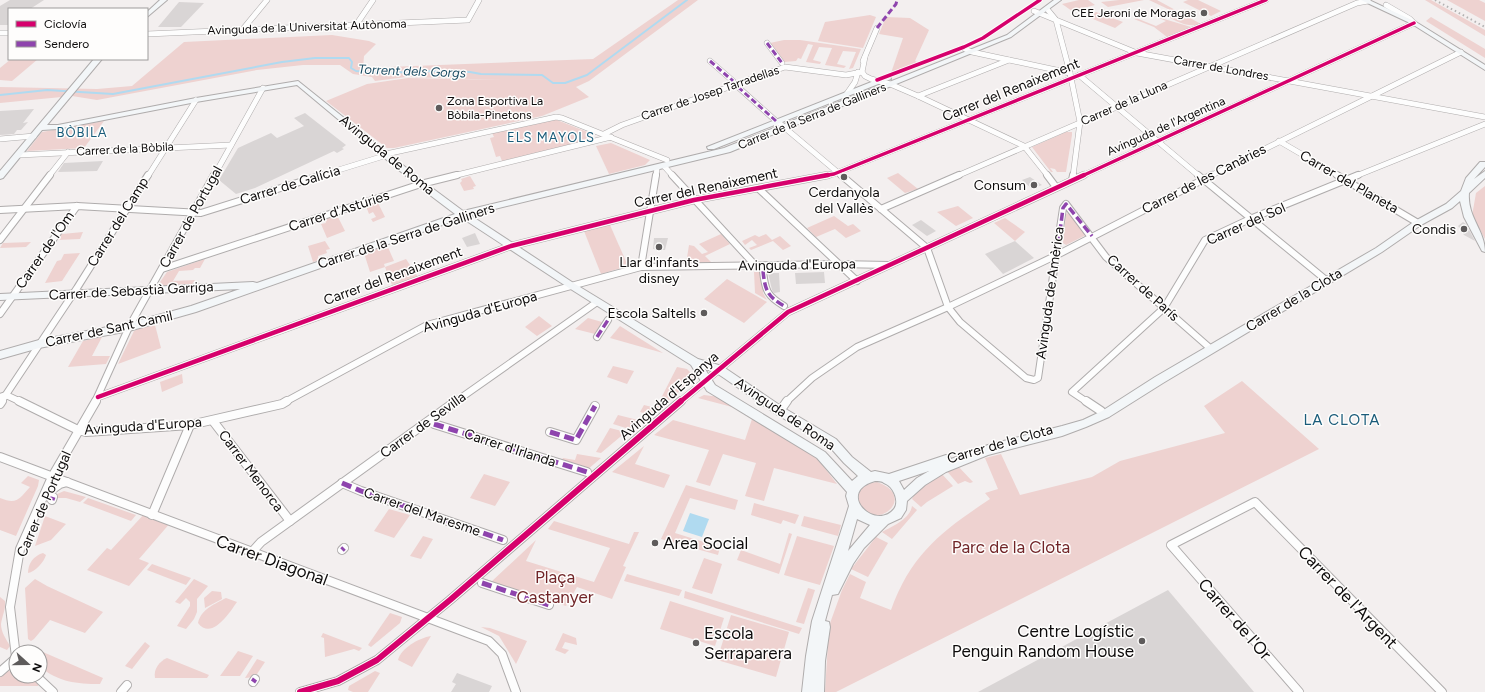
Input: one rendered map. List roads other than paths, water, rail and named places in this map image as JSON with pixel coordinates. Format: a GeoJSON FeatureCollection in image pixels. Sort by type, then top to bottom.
{"type":"FeatureCollection","features":[{"type":"Feature","properties":{"kind":"street"},"geometry":{"type":"LineString","coordinates":[[148,14],[164,0]]}},
{"type":"Feature","properties":{"kind":"street"},"geometry":{"type":"LineString","coordinates":[[242,29],[267,0]]}},
{"type":"Feature","properties":{"kind":"street"},"geometry":{"type":"LineString","coordinates":[[356,25],[373,0]]}},
{"type":"Feature","properties":{"kind":"street","name":"Avinguda de la Universitat Autònoma"},"geometry":{"type":"LineString","coordinates":[[148,34],[468,20],[479,0]]}},
{"type":"Feature","properties":{"kind":"street","name":"Carrer de la Serra de Galliners"},"geometry":{"type":"LineString","coordinates":[[263,284],[462,215],[663,165],[699,154],[881,81],[1009,36],[1052,3],[1063,0]]}},
{"type":"Feature","properties":{"kind":"street","name":"Carrer del Renaixement"},"geometry":{"type":"LineString","coordinates":[[98,397],[511,246],[694,200],[759,189],[838,172],[969,120],[1071,76],[1079,75],[1136,53],[1266,0]]}},
{"type":"Feature","properties":{"kind":"street"},"geometry":{"type":"LineString","coordinates":[[1348,0],[1350,3],[1349,7]]}},
{"type":"Feature","properties":{"kind":"street"},"geometry":{"type":"LineString","coordinates":[[1375,0],[1435,30],[1485,63]]}},
{"type":"Feature","properties":{"kind":"street"},"geometry":{"type":"LineString","coordinates":[[1366,1],[1414,23],[1485,63]]}},
{"type":"Feature","properties":{"kind":"street","name":"Carrer de la Lluna"},"geometry":{"type":"LineString","coordinates":[[881,209],[1209,66],[1357,3],[1366,1]]}},
{"type":"Feature","properties":{"kind":"street","name":"Carrer de Londres"},"geometry":{"type":"LineString","coordinates":[[1052,3],[1056,20]]}},
{"type":"Feature","properties":{"kind":"street"},"geometry":{"type":"LineString","coordinates":[[1386,5],[1410,19],[1414,23],[1422,24],[1435,30]]}},
{"type":"Feature","properties":{"kind":"street","name":"Carrer de Londres"},"geometry":{"type":"LineString","coordinates":[[1037,13],[1136,53],[1485,117]]}},
{"type":"Feature","properties":{"kind":"street"},"geometry":{"type":"LineString","coordinates":[[1056,20],[1071,76],[1080,122],[1072,180]]}},
{"type":"Feature","properties":{"kind":"street","name":"Avinguda de l'Argentina"},"geometry":{"type":"LineString","coordinates":[[927,248],[1056,187],[1414,23]]}},
{"type":"Feature","properties":{"kind":"street"},"geometry":{"type":"LineString","coordinates":[[846,96],[855,82],[857,75],[862,70],[865,57],[877,28]]}},
{"type":"Feature","properties":{"kind":"street"},"geometry":{"type":"LineString","coordinates":[[1444,36],[1445,40],[1485,68]]}},
{"type":"Feature","properties":{"kind":"street"},"geometry":{"type":"LineString","coordinates":[[767,43],[782,63]]}},
{"type":"Feature","properties":{"kind":"street"},"geometry":{"type":"LineString","coordinates":[[969,50],[1071,76]]}},
{"type":"Feature","properties":{"kind":"street","name":"Carrer de la Serra de Galliners"},"geometry":{"type":"LineString","coordinates":[[699,154],[727,150],[785,128],[969,50]]}},
{"type":"Feature","properties":{"kind":"street","name":"Carrer de les Canàries"},"geometry":{"type":"LineString","coordinates":[[780,411],[783,405],[812,378],[857,347],[948,307],[1055,252],[1092,236],[1372,96],[1460,50]]}},
{"type":"Feature","properties":{"kind":"street"},"geometry":{"type":"LineString","coordinates":[[0,176],[34,136],[44,128],[66,96],[97,60]]}},
{"type":"Feature","properties":{"kind":"street"},"geometry":{"type":"LineString","coordinates":[[918,96],[1009,60]]}},
{"type":"Feature","properties":{"kind":"street"},"geometry":{"type":"LineString","coordinates":[[710,61],[733,81]]}},
{"type":"Feature","properties":{"kind":"street","name":"Carrer de Josep Tarradellas"},"geometry":{"type":"LineString","coordinates":[[604,134],[622,125],[785,67],[802,68],[845,75]]}},
{"type":"Feature","properties":{"kind":"street"},"geometry":{"type":"LineString","coordinates":[[862,70],[865,76],[871,79]]}},
{"type":"Feature","properties":{"kind":"street"},"geometry":{"type":"LineString","coordinates":[[845,75],[857,75]]}},
{"type":"Feature","properties":{"kind":"street"},"geometry":{"type":"LineString","coordinates":[[845,75],[855,82]]}},
{"type":"Feature","properties":{"kind":"street"},"geometry":{"type":"LineString","coordinates":[[1079,75],[1159,141],[1203,180],[1326,280]]}},
{"type":"Feature","properties":{"kind":"street"},"geometry":{"type":"LineString","coordinates":[[855,82],[861,78],[890,84],[1024,146],[1056,187]]}},
{"type":"Feature","properties":{"kind":"street","name":"Avinguda de Roma"},"geometry":{"type":"LineString","coordinates":[[44,128],[298,83],[421,184],[462,215],[597,302],[695,362],[718,370],[780,411],[832,442],[848,460],[868,477]]}},
{"type":"Feature","properties":{"kind":"street"},"geometry":{"type":"LineString","coordinates":[[738,87],[777,122],[927,248],[948,307]]}},
{"type":"Feature","properties":{"kind":"street","name":"Carrer de Portugal"},"geometry":{"type":"LineString","coordinates":[[14,644],[10,607],[20,549],[49,498],[52,477],[98,397],[129,328],[162,269],[162,266],[263,88]]}},
{"type":"Feature","properties":{"kind":"street","name":"Carrer del Camp"},"geometry":{"type":"LineString","coordinates":[[0,404],[3,396],[72,294],[196,100]]}},
{"type":"Feature","properties":{"kind":"street","name":"Carrer de Galícia"},"geometry":{"type":"LineString","coordinates":[[0,210],[77,206],[201,213],[386,155],[556,117],[611,137],[663,165]]}},
{"type":"Feature","properties":{"kind":"street","name":"Carrer del Sol"},"geometry":{"type":"LineString","coordinates":[[1100,411],[1072,392],[1164,308],[1202,242],[1250,219],[1348,181],[1485,124]]}},
{"type":"Feature","properties":{"kind":"street"},"geometry":{"type":"LineString","coordinates":[[0,139],[34,136]]}},
{"type":"Feature","properties":{"kind":"street","name":"Carrer d'Astúries"},"geometry":{"type":"LineString","coordinates":[[162,269],[421,184],[611,137]]}},
{"type":"Feature","properties":{"kind":"street","name":"Carrer del Planeta"},"geometry":{"type":"LineString","coordinates":[[1279,142],[1418,223]]}},
{"type":"Feature","properties":{"kind":"street","name":"Carrer de la Bòbila"},"geometry":{"type":"LineString","coordinates":[[19,155],[231,145]]}},
{"type":"Feature","properties":{"kind":"street"},"geometry":{"type":"LineString","coordinates":[[0,240],[68,152]]}},
{"type":"Feature","properties":{"kind":"street"},"geometry":{"type":"LineString","coordinates":[[1484,163],[1468,182],[1465,192],[1465,210],[1485,249]]}},
{"type":"Feature","properties":{"kind":"street","name":"Carrer de la Clota"},"geometry":{"type":"LineString","coordinates":[[1434,214],[1454,194],[1469,175],[1484,163]]}},
{"type":"Feature","properties":{"kind":"street"},"geometry":{"type":"LineString","coordinates":[[663,165],[755,265]]}},
{"type":"Feature","properties":{"kind":"street"},"geometry":{"type":"LineString","coordinates":[[641,267],[650,211],[663,165]]}},
{"type":"Feature","properties":{"kind":"street","name":"Carrer de la Serra de Galliners"},"geometry":{"type":"LineString","coordinates":[[643,170],[663,165]]}},
{"type":"Feature","properties":{"kind":"street","name":"Carrer de la Clota"},"geometry":{"type":"LineString","coordinates":[[971,453],[1048,435],[1088,422],[1128,401],[1211,349],[1379,250],[1418,223],[1449,206],[1485,174]]}},
{"type":"Feature","properties":{"kind":"street"},"geometry":{"type":"LineString","coordinates":[[759,189],[857,281]]}},
{"type":"Feature","properties":{"kind":"street","name":"Carrer de París"},"geometry":{"type":"LineString","coordinates":[[1066,204],[1092,236],[1106,257],[1211,349]]}},
{"type":"Feature","properties":{"kind":"street","name":"Avinguda de Amèrica"},"geometry":{"type":"LineString","coordinates":[[948,307],[960,322],[1026,378],[1034,380],[1038,378],[1055,252],[1063,208],[1066,204]]}},
{"type":"Feature","properties":{"kind":"street","name":"Carrer de l'Om"},"geometry":{"type":"LineString","coordinates":[[0,314],[77,206]]}},
{"type":"Feature","properties":{"kind":"street"},"geometry":{"type":"LineString","coordinates":[[1449,206],[1465,210]]}},
{"type":"Feature","properties":{"kind":"street","name":"Avinguda d'Espanya"},"geometry":{"type":"LineString","coordinates":[[300,692],[322,687],[358,671],[377,660],[450,600],[706,380],[788,312],[927,248]]}},
{"type":"Feature","properties":{"kind":"street","name":"Avinguda d'Europa"},"geometry":{"type":"LineString","coordinates":[[3,396],[78,430],[86,432],[190,425],[213,421],[282,404],[427,325],[641,267],[838,264],[889,265]]}},
{"type":"Feature","properties":{"kind":"street"},"geometry":{"type":"LineString","coordinates":[[763,271],[765,289],[770,297],[784,306]]}},
{"type":"Feature","properties":{"kind":"street","name":"Carrer de Sant Camil"},"geometry":{"type":"LineString","coordinates":[[0,355],[39,344],[129,328],[193,310],[235,290],[263,284]]}},
{"type":"Feature","properties":{"kind":"street","name":"Carrer de Sebastià Garriga"},"geometry":{"type":"LineString","coordinates":[[0,298],[150,290],[235,290]]}},
{"type":"Feature","properties":{"kind":"street","name":"Carrer de Sevilla"},"geometry":{"type":"LineString","coordinates":[[252,552],[261,542],[342,483],[499,370],[597,302]]}},
{"type":"Feature","properties":{"kind":"street"},"geometry":{"type":"LineString","coordinates":[[597,337],[608,320]]}},
{"type":"Feature","properties":{"kind":"street","name":"Avinguda de Roma"},"geometry":{"type":"LineString","coordinates":[[695,362],[711,388],[821,455],[852,490]]}},
{"type":"Feature","properties":{"kind":"street","name":"Carrer de la Clota"},"geometry":{"type":"LineString","coordinates":[[889,479],[971,453],[996,442],[1057,427],[1100,411],[1153,384]]}},
{"type":"Feature","properties":{"kind":"street"},"geometry":{"type":"LineString","coordinates":[[550,432],[576,440],[595,406]]}},
{"type":"Feature","properties":{"kind":"street","name":"Carrer Menorca"},"geometry":{"type":"LineString","coordinates":[[213,421],[290,521]]}},
{"type":"Feature","properties":{"kind":"street","name":"Carrer d'Irlanda"},"geometry":{"type":"LineString","coordinates":[[434,424],[587,472]]}},
{"type":"Feature","properties":{"kind":"street"},"geometry":{"type":"LineString","coordinates":[[152,514],[190,425]]}},
{"type":"Feature","properties":{"kind":"street","name":"Carrer Diagonal"},"geometry":{"type":"LineString","coordinates":[[0,457],[489,640],[502,654],[516,692]]}},
{"type":"Feature","properties":{"kind":"street","name":"Carrer de la Clota"},"geometry":{"type":"LineString","coordinates":[[902,500],[919,482],[959,457]]}},
{"type":"Feature","properties":{"kind":"street"},"geometry":{"type":"LineString","coordinates":[[817,692],[818,661],[825,623],[833,593],[851,554],[871,531],[884,521],[896,516],[900,510],[902,500],[899,490],[889,479],[875,476],[868,477],[858,482],[852,490],[851,496],[854,507],[859,514],[866,518],[874,521],[884,521]]}},
{"type":"Feature","properties":{"kind":"street"},"geometry":{"type":"LineString","coordinates":[[49,498],[60,484],[67,482]]}},
{"type":"Feature","properties":{"kind":"street","name":"Carrer del Maresme"},"geometry":{"type":"LineString","coordinates":[[342,483],[502,540]]}},
{"type":"Feature","properties":{"kind":"street","name":"Carrer de l'Or"},"geometry":{"type":"LineString","coordinates":[[1255,502],[1171,545],[1299,692]]}},
{"type":"Feature","properties":{"kind":"street","name":"Carrer de l'Argent"},"geometry":{"type":"LineString","coordinates":[[1255,502],[1442,692]]}},
{"type":"Feature","properties":{"kind":"street"},"geometry":{"type":"LineString","coordinates":[[809,692],[814,642],[824,598],[849,529],[854,507]]}},
{"type":"Feature","properties":{"kind":"street"},"geometry":{"type":"LineString","coordinates":[[482,583],[549,605]]}},
{"type":"Feature","properties":{"kind":"street","name":"Carrer de Portugal"},"geometry":{"type":"LineString","coordinates":[[0,672],[8,664]]}},
{"type":"Feature","properties":{"kind":"street"},"geometry":{"type":"LineString","coordinates":[[44,684],[53,692]]}},
{"type":"Feature","properties":{"kind":"water"},"geometry":{"type":"Polygon","coordinates":[[[690,513],[709,519],[702,537],[683,531],[690,513]]]}},
{"type":"Feature","properties":{"kind":"waterway","name":"Torrent dels Gorgs"},"geometry":{"type":"LineString","coordinates":[[0,95],[47,90],[113,94],[282,62],[315,58],[349,58],[352,62],[351,68],[356,71],[391,73],[419,71],[470,72],[481,74],[542,75],[553,83],[565,83],[587,75],[687,0]]}},
{"type":"Feature","properties":{"kind":"railway"},"geometry":{"type":"LineString","coordinates":[[1435,0],[1485,27]]}},
{"type":"Feature","properties":{"kind":"place","name":"CEE Jeroni de Moragas"},"geometry":{"type":"Point","coordinates":[1204,13]}},
{"type":"Feature","properties":{"kind":"place","name":"Zona Esportiva La Bòbila-Pinetons"},"geometry":{"type":"Point","coordinates":[439,108]}},
{"type":"Feature","properties":{"kind":"place","name":"Cerdanyola del Vallès"},"geometry":{"type":"Point","coordinates":[844,177]}},
{"type":"Feature","properties":{"kind":"place","name":"Consum"},"geometry":{"type":"Point","coordinates":[1034,185]}},
{"type":"Feature","properties":{"kind":"place","name":"Condis"},"geometry":{"type":"Point","coordinates":[1464,229]}},
{"type":"Feature","properties":{"kind":"place","name":"Llar d'infants disney"},"geometry":{"type":"Point","coordinates":[659,247]}},
{"type":"Feature","properties":{"kind":"place","name":"Escola Saltells"},"geometry":{"type":"Point","coordinates":[704,313]}},
{"type":"Feature","properties":{"kind":"place","name":"Area Social"},"geometry":{"type":"Point","coordinates":[655,543]}},
{"type":"Feature","properties":{"kind":"place","name":"Centre Logístic Penguin Random House"},"geometry":{"type":"Point","coordinates":[1142,641]}},
{"type":"Feature","properties":{"kind":"place","name":"Escola Serraparera"},"geometry":{"type":"Point","coordinates":[696,643]}},
{"type":"Feature","properties":{"kind":"district","name":"BÒBILA"},"geometry":{"type":"Point","coordinates":[82,132]}},
{"type":"Feature","properties":{"kind":"district","name":"ELS MAYOLS"},"geometry":{"type":"Point","coordinates":[551,137]}},
{"type":"Feature","properties":{"kind":"district","name":"LA CLOTA"},"geometry":{"type":"Point","coordinates":[1342,420]}},
{"type":"Feature","properties":{"kind":"park label","name":"Parc de la Clota"},"geometry":{"type":"Point","coordinates":[1011,547]}},
{"type":"Feature","properties":{"kind":"park label","name":"Plaça Castanyer"},"geometry":{"type":"Point","coordinates":[555,587]}}]}
